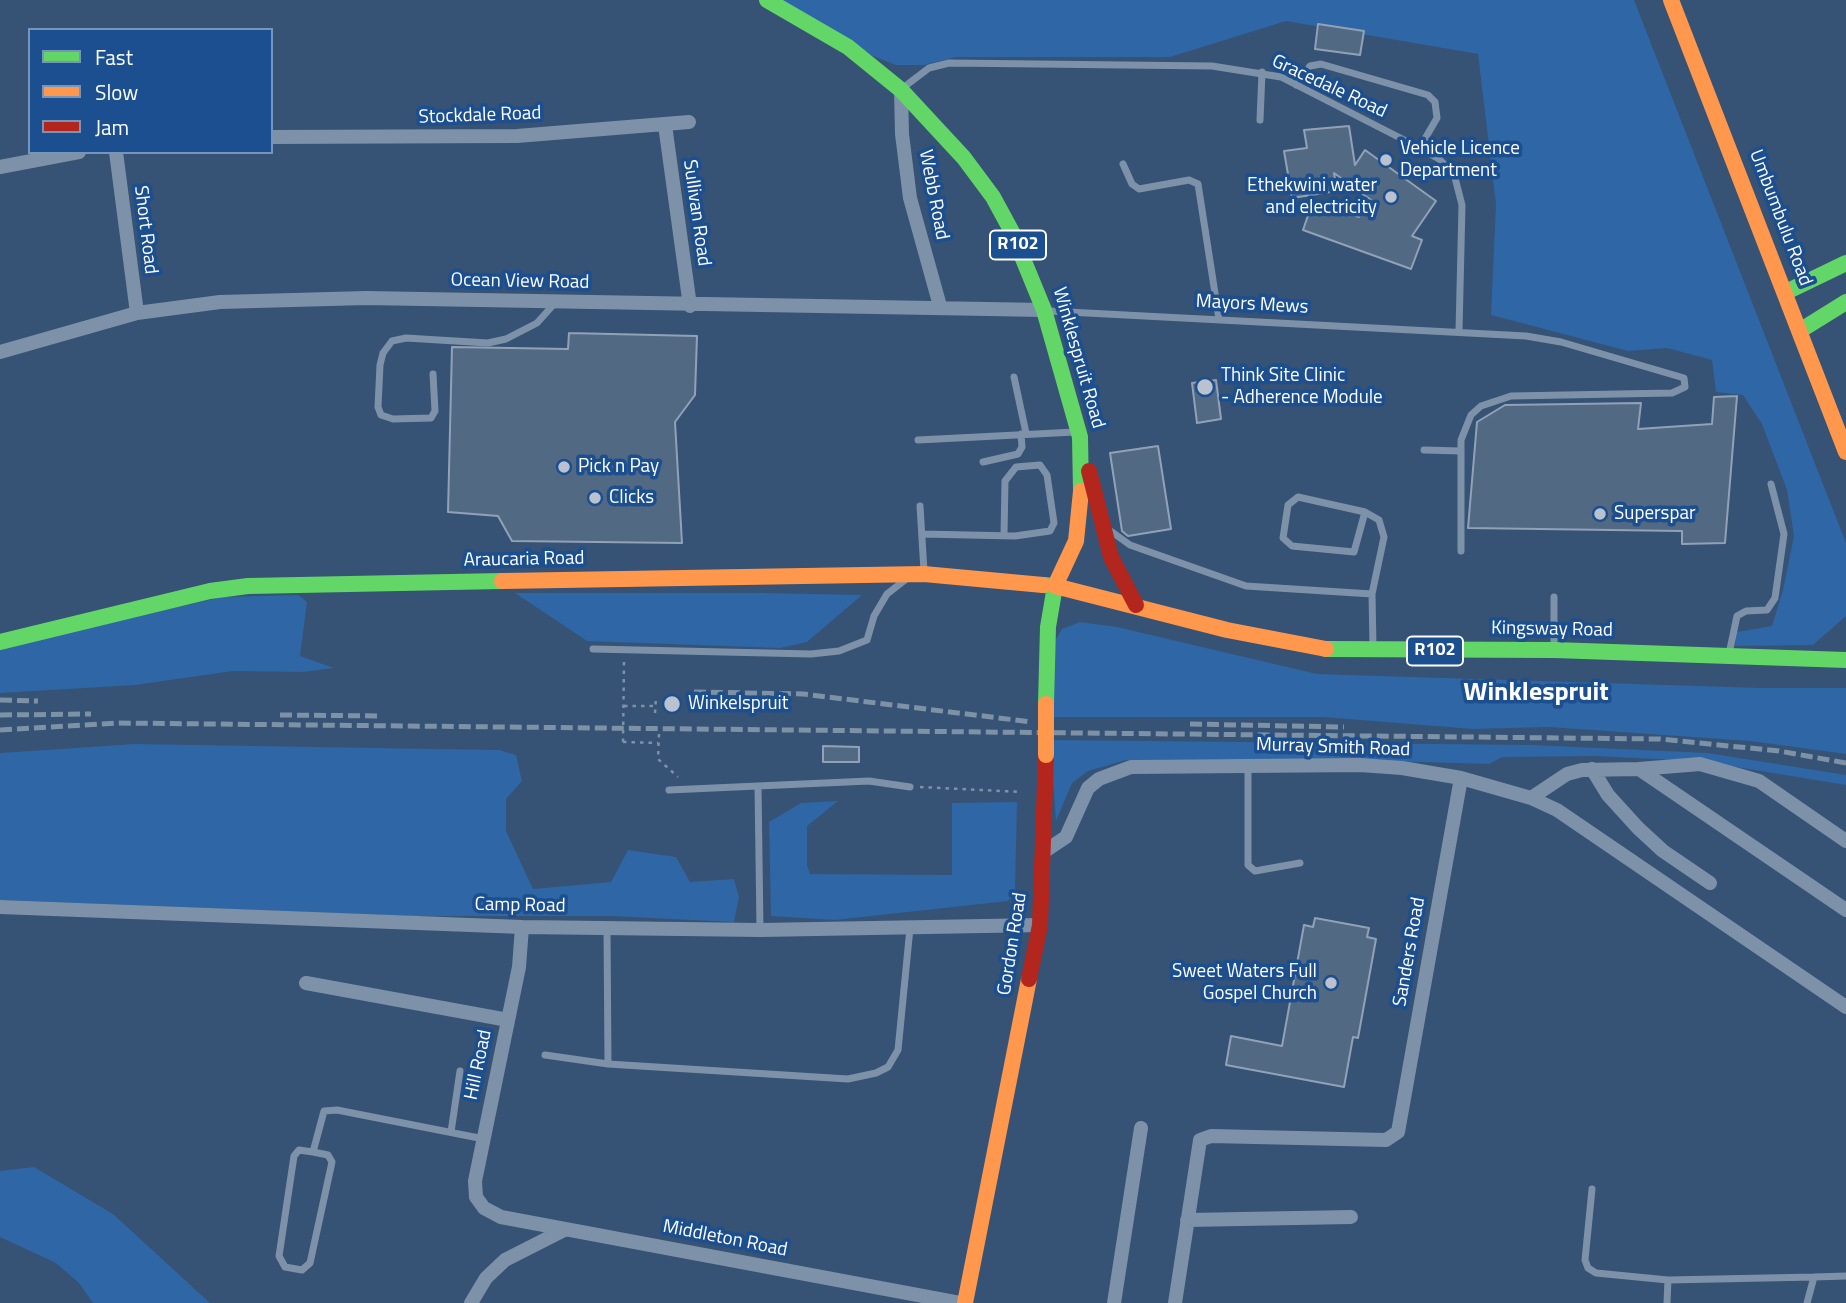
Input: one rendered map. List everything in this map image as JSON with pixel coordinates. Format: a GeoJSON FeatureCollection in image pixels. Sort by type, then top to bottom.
{"type":"FeatureCollection","features":[{"type":"Feature","properties":{"kind":"main road","name":"Winklespruit Road"},"geometry":{"type":"LineString","coordinates":[[767,0],[848,47],[901,90],[964,158],[993,197],[1017,243],[1044,310],[1080,435],[1081,513],[1076,541],[1055,586]]}},
{"type":"Feature","properties":{"kind":"main road","name":"Umbumbulu Road"},"geometry":{"type":"LineString","coordinates":[[1671,0],[1801,330],[1846,453]]}},
{"type":"Feature","properties":{"kind":"main road"},"geometry":{"type":"LineString","coordinates":[[1786,292],[1846,263]]}},
{"type":"Feature","properties":{"kind":"main road"},"geometry":{"type":"LineString","coordinates":[[1801,330],[1846,302]]}},
{"type":"Feature","properties":{"kind":"main road"},"geometry":{"type":"LineString","coordinates":[[1080,435],[1111,557],[1136,605]]}},
{"type":"Feature","properties":{"kind":"main road","name":"Araucaria Road"},"geometry":{"type":"LineString","coordinates":[[0,642],[210,591],[248,586],[924,574],[1055,586]]}},
{"type":"Feature","properties":{"kind":"main road","name":"Kingsway Road"},"geometry":{"type":"LineString","coordinates":[[1055,586],[1269,639],[1333,650],[1554,650],[1846,660]]}},
{"type":"Feature","properties":{"kind":"main road","name":"Gordon Road"},"geometry":{"type":"LineString","coordinates":[[963,1303],[1040,925],[1045,850],[1048,627],[1055,586]]}},
{"type":"Feature","properties":{"kind":"main road"},"geometry":{"type":"LineString","coordinates":[[1823,658],[1846,644]]}},
{"type":"Feature","properties":{"kind":"street","name":"Webb Road"},"geometry":{"type":"LineString","coordinates":[[901,90],[902,134],[910,198],[940,306]]}},
{"type":"Feature","properties":{"kind":"street","name":"Stockdale Road"},"geometry":{"type":"LineString","coordinates":[[273,136],[517,136],[689,122]]}},
{"type":"Feature","properties":{"kind":"street","name":"Sullivan Road"},"geometry":{"type":"LineString","coordinates":[[665,125],[690,306]]}},
{"type":"Feature","properties":{"kind":"street"},"geometry":{"type":"LineString","coordinates":[[0,167],[68,154]]}},
{"type":"Feature","properties":{"kind":"street","name":"Short Road"},"geometry":{"type":"LineString","coordinates":[[116,154],[137,313]]}},
{"type":"Feature","properties":{"kind":"street","name":"Ocean View Road"},"geometry":{"type":"LineString","coordinates":[[0,352],[137,313],[220,302],[366,298],[690,306],[940,306],[1044,310]]}},
{"type":"Feature","properties":{"kind":"street"},"geometry":{"type":"LineString","coordinates":[[1531,798],[1561,777],[1592,769],[1639,769],[1700,764],[1759,781],[1846,841]]}},
{"type":"Feature","properties":{"kind":"street","name":"Murray Smith Road"},"geometry":{"type":"LineString","coordinates":[[1045,850],[1066,836],[1088,788],[1099,779],[1131,767],[1248,765],[1402,768],[1461,778],[1531,798],[1574,821],[1846,1007]]}},
{"type":"Feature","properties":{"kind":"street"},"geometry":{"type":"LineString","coordinates":[[1592,769],[1608,795],[1638,828],[1663,851],[1710,883]]}},
{"type":"Feature","properties":{"kind":"street"},"geometry":{"type":"LineString","coordinates":[[1639,769],[1846,910]]}},
{"type":"Feature","properties":{"kind":"street","name":"Sanders Road"},"geometry":{"type":"LineString","coordinates":[[1187,1220],[1198,1143],[1203,1138],[1386,1140],[1398,1132],[1461,778]]}},
{"type":"Feature","properties":{"kind":"street","name":"Camp Road"},"geometry":{"type":"LineString","coordinates":[[0,907],[522,927],[760,930],[1040,925]]}},
{"type":"Feature","properties":{"kind":"street","name":"Hill Road"},"geometry":{"type":"LineString","coordinates":[[484,1208],[478,1202],[474,1189],[519,967],[522,927]]}},
{"type":"Feature","properties":{"kind":"street"},"geometry":{"type":"LineString","coordinates":[[306,983],[508,1020]]}},
{"type":"Feature","properties":{"kind":"street"},"geometry":{"type":"LineString","coordinates":[[1114,1303],[1141,1128]]}},
{"type":"Feature","properties":{"kind":"street","name":"Middleton Road"},"geometry":{"type":"LineString","coordinates":[[484,1208],[501,1217],[963,1303]]}},
{"type":"Feature","properties":{"kind":"street"},"geometry":{"type":"LineString","coordinates":[[1175,1303],[1187,1220],[1351,1217]]}},
{"type":"Feature","properties":{"kind":"street"},"geometry":{"type":"LineString","coordinates":[[471,1303],[486,1278],[505,1260],[566,1229]]}},
{"type":"Feature","properties":{"kind":"lane","name":"Gracedale Road"},"geometry":{"type":"LineString","coordinates":[[901,90],[929,68],[948,63],[1212,66],[1262,72],[1296,85],[1438,159],[1454,174],[1461,191],[1459,331]]}},
{"type":"Feature","properties":{"kind":"lane"},"geometry":{"type":"LineString","coordinates":[[1296,85],[1310,66],[1321,64],[1428,95],[1435,102],[1437,118],[1419,149]]}},
{"type":"Feature","properties":{"kind":"lane"},"geometry":{"type":"LineString","coordinates":[[1260,120],[1262,72]]}},
{"type":"Feature","properties":{"kind":"lane"},"geometry":{"type":"LineString","coordinates":[[1123,164],[1132,184],[1139,189],[1189,180],[1198,184],[1219,319]]}},
{"type":"Feature","properties":{"kind":"lane"},"geometry":{"type":"LineString","coordinates":[[433,374],[435,411],[431,418],[393,419],[381,415],[378,407],[380,365],[383,353],[392,341],[406,338],[488,342],[506,339],[537,323],[555,303]]}},
{"type":"Feature","properties":{"kind":"lane","name":"Mayors Mews"},"geometry":{"type":"LineString","coordinates":[[1044,310],[1459,331],[1561,342],[1678,374],[1685,382],[1681,390],[1672,393],[1511,396],[1490,401],[1471,415],[1464,428],[1460,451]]}},
{"type":"Feature","properties":{"kind":"lane"},"geometry":{"type":"LineString","coordinates":[[983,462],[1018,454],[1022,447],[1023,434],[1014,377]]}},
{"type":"Feature","properties":{"kind":"lane"},"geometry":{"type":"LineString","coordinates":[[918,440],[1023,434],[1080,435]]}},
{"type":"Feature","properties":{"kind":"lane"},"geometry":{"type":"LineString","coordinates":[[1424,450],[1460,451],[1461,551]]}},
{"type":"Feature","properties":{"kind":"lane"},"geometry":{"type":"LineString","coordinates":[[922,534],[1004,535],[1050,531],[1054,526],[1047,475],[1040,465],[1016,467],[1005,481],[1004,535]]}},
{"type":"Feature","properties":{"kind":"lane"},"geometry":{"type":"LineString","coordinates":[[1729,654],[1737,616],[1746,611],[1767,610],[1775,598],[1784,534],[1771,484]]}},
{"type":"Feature","properties":{"kind":"lane"},"geometry":{"type":"LineString","coordinates":[[1366,512],[1354,552],[1292,546],[1283,538],[1288,505],[1298,497],[1366,512],[1379,520],[1384,530],[1372,594],[1373,652]]}},
{"type":"Feature","properties":{"kind":"lane"},"geometry":{"type":"LineString","coordinates":[[593,649],[811,654],[839,651],[867,640],[874,616],[887,594],[906,579],[924,574],[920,506]]}},
{"type":"Feature","properties":{"kind":"lane"},"geometry":{"type":"LineString","coordinates":[[1099,510],[1113,533],[1130,545],[1238,584],[1271,590],[1372,594]]}},
{"type":"Feature","properties":{"kind":"lane"},"geometry":{"type":"LineString","coordinates":[[1554,597],[1554,650]]}},
{"type":"Feature","properties":{"kind":"lane"},"geometry":{"type":"LineString","coordinates":[[1248,765],[1248,865],[1255,871],[1300,863]]}},
{"type":"Feature","properties":{"kind":"lane"},"geometry":{"type":"LineString","coordinates":[[668,790],[869,781],[910,787]]}},
{"type":"Feature","properties":{"kind":"lane"},"geometry":{"type":"LineString","coordinates":[[758,786],[760,930]]}},
{"type":"Feature","properties":{"kind":"lane"},"geometry":{"type":"LineString","coordinates":[[607,926],[608,1064]]}},
{"type":"Feature","properties":{"kind":"lane"},"geometry":{"type":"LineString","coordinates":[[545,1055],[608,1064],[848,1079],[876,1073],[888,1067],[898,1050],[910,927]]}},
{"type":"Feature","properties":{"kind":"lane"},"geometry":{"type":"LineString","coordinates":[[451,1132],[460,1071]]}},
{"type":"Feature","properties":{"kind":"lane"},"geometry":{"type":"LineString","coordinates":[[313,1152],[322,1113],[329,1109],[484,1139]]}},
{"type":"Feature","properties":{"kind":"lane"},"geometry":{"type":"LineString","coordinates":[[299,1150],[313,1152],[328,1155],[332,1161],[310,1263],[302,1270],[285,1268],[279,1256],[295,1156],[299,1150]]}},
{"type":"Feature","properties":{"kind":"lane"},"geometry":{"type":"LineString","coordinates":[[1592,1189],[1585,1260],[1588,1268],[1596,1273],[1668,1280],[1846,1276]]}},
{"type":"Feature","properties":{"kind":"lane"},"geometry":{"type":"LineString","coordinates":[[1807,1303],[1814,1277]]}},
{"type":"Feature","properties":{"kind":"lane"},"geometry":{"type":"LineString","coordinates":[[1667,1303],[1668,1280]]}},
{"type":"Feature","properties":{"kind":"path"},"geometry":{"type":"LineString","coordinates":[[624,661],[623,742],[659,743]]}},
{"type":"Feature","properties":{"kind":"path"},"geometry":{"type":"LineString","coordinates":[[655,713],[656,697]]}},
{"type":"Feature","properties":{"kind":"path"},"geometry":{"type":"LineString","coordinates":[[624,706],[655,706]]}},
{"type":"Feature","properties":{"kind":"path"},"geometry":{"type":"LineString","coordinates":[[659,734],[658,760],[678,776],[683,789]]}},
{"type":"Feature","properties":{"kind":"path"},"geometry":{"type":"LineString","coordinates":[[910,787],[1022,792]]}},
{"type":"Feature","properties":{"kind":"shaded area"},"geometry":{"type":"Polygon","coordinates":[[[781,0],[1634,0],[1846,543],[1846,616],[1813,645],[1735,646],[1737,632],[1772,626],[1783,590],[1794,536],[1787,490],[1762,424],[1743,395],[1716,392],[1712,360],[1667,348],[1628,351],[1491,315],[1496,204],[1478,54],[1286,21],[1170,57],[956,57],[924,65],[896,65],[873,56],[781,0]]]}},
{"type":"Feature","properties":{"kind":"shaded area"},"geometry":{"type":"Polygon","coordinates":[[[515,593],[862,595],[807,642],[780,648],[587,641],[515,593]]]}},
{"type":"Feature","properties":{"kind":"shaded area"},"geometry":{"type":"Polygon","coordinates":[[[298,595],[307,602],[300,656],[334,668],[303,672],[233,671],[135,685],[0,693],[0,648],[222,597],[298,595]]]}},
{"type":"Feature","properties":{"kind":"shaded area"},"geometry":{"type":"Polygon","coordinates":[[[1080,622],[1117,627],[1317,674],[1762,688],[1846,688],[1846,754],[1750,741],[1549,727],[1473,729],[1323,717],[1052,717],[1053,644],[1062,629],[1080,622]]]}},
{"type":"Feature","properties":{"kind":"shaded area"},"geometry":{"type":"Polygon","coordinates":[[[1050,740],[1534,745],[1708,753],[1846,775],[1846,785],[1700,761],[1595,756],[1502,757],[1489,764],[1320,759],[1126,760],[1088,771],[1072,783],[1056,821],[1050,740]]]}},
{"type":"Feature","properties":{"kind":"shaded area"},"geometry":{"type":"Polygon","coordinates":[[[135,744],[499,750],[516,755],[522,781],[506,799],[506,831],[533,889],[611,882],[628,850],[676,857],[690,882],[734,879],[739,897],[734,922],[611,916],[411,916],[0,900],[0,753],[135,744]]]}},
{"type":"Feature","properties":{"kind":"shaded area"},"geometry":{"type":"Polygon","coordinates":[[[838,801],[807,826],[807,865],[810,874],[952,875],[952,803],[1017,802],[1015,893],[1008,901],[835,920],[771,916],[769,822],[801,803],[838,801]]]}},
{"type":"Feature","properties":{"kind":"shaded area"},"geometry":{"type":"Polygon","coordinates":[[[34,1167],[113,1214],[210,1303],[93,1303],[79,1283],[56,1263],[0,1237],[0,1171],[34,1167]]]}},
{"type":"Feature","properties":{"kind":"building"},"geometry":{"type":"Polygon","coordinates":[[[1318,24],[1364,31],[1360,55],[1315,49],[1318,24]]]}},
{"type":"Feature","properties":{"kind":"building"},"geometry":{"type":"Polygon","coordinates":[[[1349,126],[1355,165],[1365,150],[1436,201],[1412,236],[1422,240],[1411,269],[1303,230],[1313,201],[1359,217],[1371,200],[1334,173],[1337,191],[1292,198],[1284,151],[1307,148],[1304,130],[1349,126]]]}},
{"type":"Feature","properties":{"kind":"building","name":"Pick n Pay"},"geometry":{"type":"Polygon","coordinates":[[[569,333],[697,336],[695,395],[675,422],[682,543],[512,541],[498,516],[448,512],[452,347],[568,349],[569,333]]]}},
{"type":"Feature","properties":{"kind":"building"},"geometry":{"type":"Polygon","coordinates":[[[1216,380],[1221,419],[1197,423],[1192,383],[1216,380]]]}},
{"type":"Feature","properties":{"kind":"building"},"geometry":{"type":"Polygon","coordinates":[[[1737,396],[1725,543],[1682,544],[1682,531],[1468,528],[1477,422],[1505,405],[1641,403],[1638,429],[1712,424],[1714,397],[1737,396]]]}},
{"type":"Feature","properties":{"kind":"building"},"geometry":{"type":"Polygon","coordinates":[[[1158,446],[1171,529],[1128,536],[1122,531],[1110,453],[1158,446]]]}},
{"type":"Feature","properties":{"kind":"building"},"geometry":{"type":"Polygon","coordinates":[[[823,746],[859,747],[859,762],[823,762],[823,746]]]}},
{"type":"Feature","properties":{"kind":"building","name":"Sweet Waters Full Gospel Church"},"geometry":{"type":"Polygon","coordinates":[[[1315,918],[1369,928],[1367,937],[1376,939],[1358,1038],[1353,1037],[1344,1087],[1226,1065],[1231,1036],[1282,1046],[1304,925],[1313,927],[1315,918]]]}},
{"type":"Feature","properties":{"kind":"railway"},"geometry":{"type":"LineString","coordinates":[[694,692],[803,694],[1032,722]]}},
{"type":"Feature","properties":{"kind":"railway"},"geometry":{"type":"LineString","coordinates":[[0,700],[38,701]]}},
{"type":"Feature","properties":{"kind":"railway"},"geometry":{"type":"LineString","coordinates":[[0,715],[91,714]]}},
{"type":"Feature","properties":{"kind":"railway"},"geometry":{"type":"LineString","coordinates":[[280,715],[381,716]]}},
{"type":"Feature","properties":{"kind":"railway"},"geometry":{"type":"LineString","coordinates":[[0,730],[117,723],[1660,739],[1779,751],[1846,763]]}},
{"type":"Feature","properties":{"kind":"railway"},"geometry":{"type":"LineString","coordinates":[[1190,724],[1344,727]]}},
{"type":"Feature","properties":{"kind":"traffic: fast"},"geometry":{"type":"LineString","coordinates":[[767,0],[848,47],[901,90],[964,158],[993,197],[1012,232],[1044,310],[1080,437],[1081,491]]}},
{"type":"Feature","properties":{"kind":"traffic: fast"},"geometry":{"type":"LineString","coordinates":[[1786,292],[1846,263]]}},
{"type":"Feature","properties":{"kind":"traffic: fast"},"geometry":{"type":"LineString","coordinates":[[1801,330],[1846,302]]}},
{"type":"Feature","properties":{"kind":"traffic: fast"},"geometry":{"type":"LineString","coordinates":[[0,642],[210,591],[248,586],[502,581]]}},
{"type":"Feature","properties":{"kind":"traffic: fast"},"geometry":{"type":"LineString","coordinates":[[1043,585],[1055,586],[1048,627],[1046,704]]}},
{"type":"Feature","properties":{"kind":"traffic: fast"},"geometry":{"type":"LineString","coordinates":[[1326,649],[1554,650],[1846,660]]}},
{"type":"Feature","properties":{"kind":"traffic: slow"},"geometry":{"type":"LineString","coordinates":[[1671,0],[1846,452]]}},
{"type":"Feature","properties":{"kind":"traffic: slow"},"geometry":{"type":"LineString","coordinates":[[1081,491],[1076,541],[1055,586],[1227,630],[1326,649]]}},
{"type":"Feature","properties":{"kind":"traffic: slow"},"geometry":{"type":"LineString","coordinates":[[502,581],[924,574],[1043,585]]}},
{"type":"Feature","properties":{"kind":"traffic: slow"},"geometry":{"type":"LineString","coordinates":[[1046,704],[1046,755]]}},
{"type":"Feature","properties":{"kind":"traffic: slow"},"geometry":{"type":"LineString","coordinates":[[965,1303],[1029,979]]}},
{"type":"Feature","properties":{"kind":"traffic: jam"},"geometry":{"type":"LineString","coordinates":[[1089,471],[1111,557],[1136,605]]}},
{"type":"Feature","properties":{"kind":"traffic: jam"},"geometry":{"type":"LineString","coordinates":[[1029,979],[1040,925],[1046,755]]}},
{"type":"Feature","properties":{"kind":"place","name":"Vehicle Licence Department"},"geometry":{"type":"Point","coordinates":[1386,160]}},
{"type":"Feature","properties":{"kind":"place","name":"Ethekwini water and electricity"},"geometry":{"type":"Point","coordinates":[1391,197]}},
{"type":"Feature","properties":{"kind":"place","name":"Think Site Clinic - Adherence Module"},"geometry":{"type":"Point","coordinates":[1205,387]}},
{"type":"Feature","properties":{"kind":"place","name":"Pick n Pay"},"geometry":{"type":"Point","coordinates":[564,467]}},
{"type":"Feature","properties":{"kind":"place","name":"Clicks"},"geometry":{"type":"Point","coordinates":[595,498]}},
{"type":"Feature","properties":{"kind":"place","name":"Superspar"},"geometry":{"type":"Point","coordinates":[1600,514]}},
{"type":"Feature","properties":{"kind":"place","name":"Winkelspruit"},"geometry":{"type":"Point","coordinates":[672,704]}},
{"type":"Feature","properties":{"kind":"place","name":"Sweet Waters Full Gospel Church"},"geometry":{"type":"Point","coordinates":[1331,983]}},
{"type":"Feature","properties":{"kind":"district","name":"Winklespruit"},"geometry":{"type":"Point","coordinates":[1536,694]}}]}
